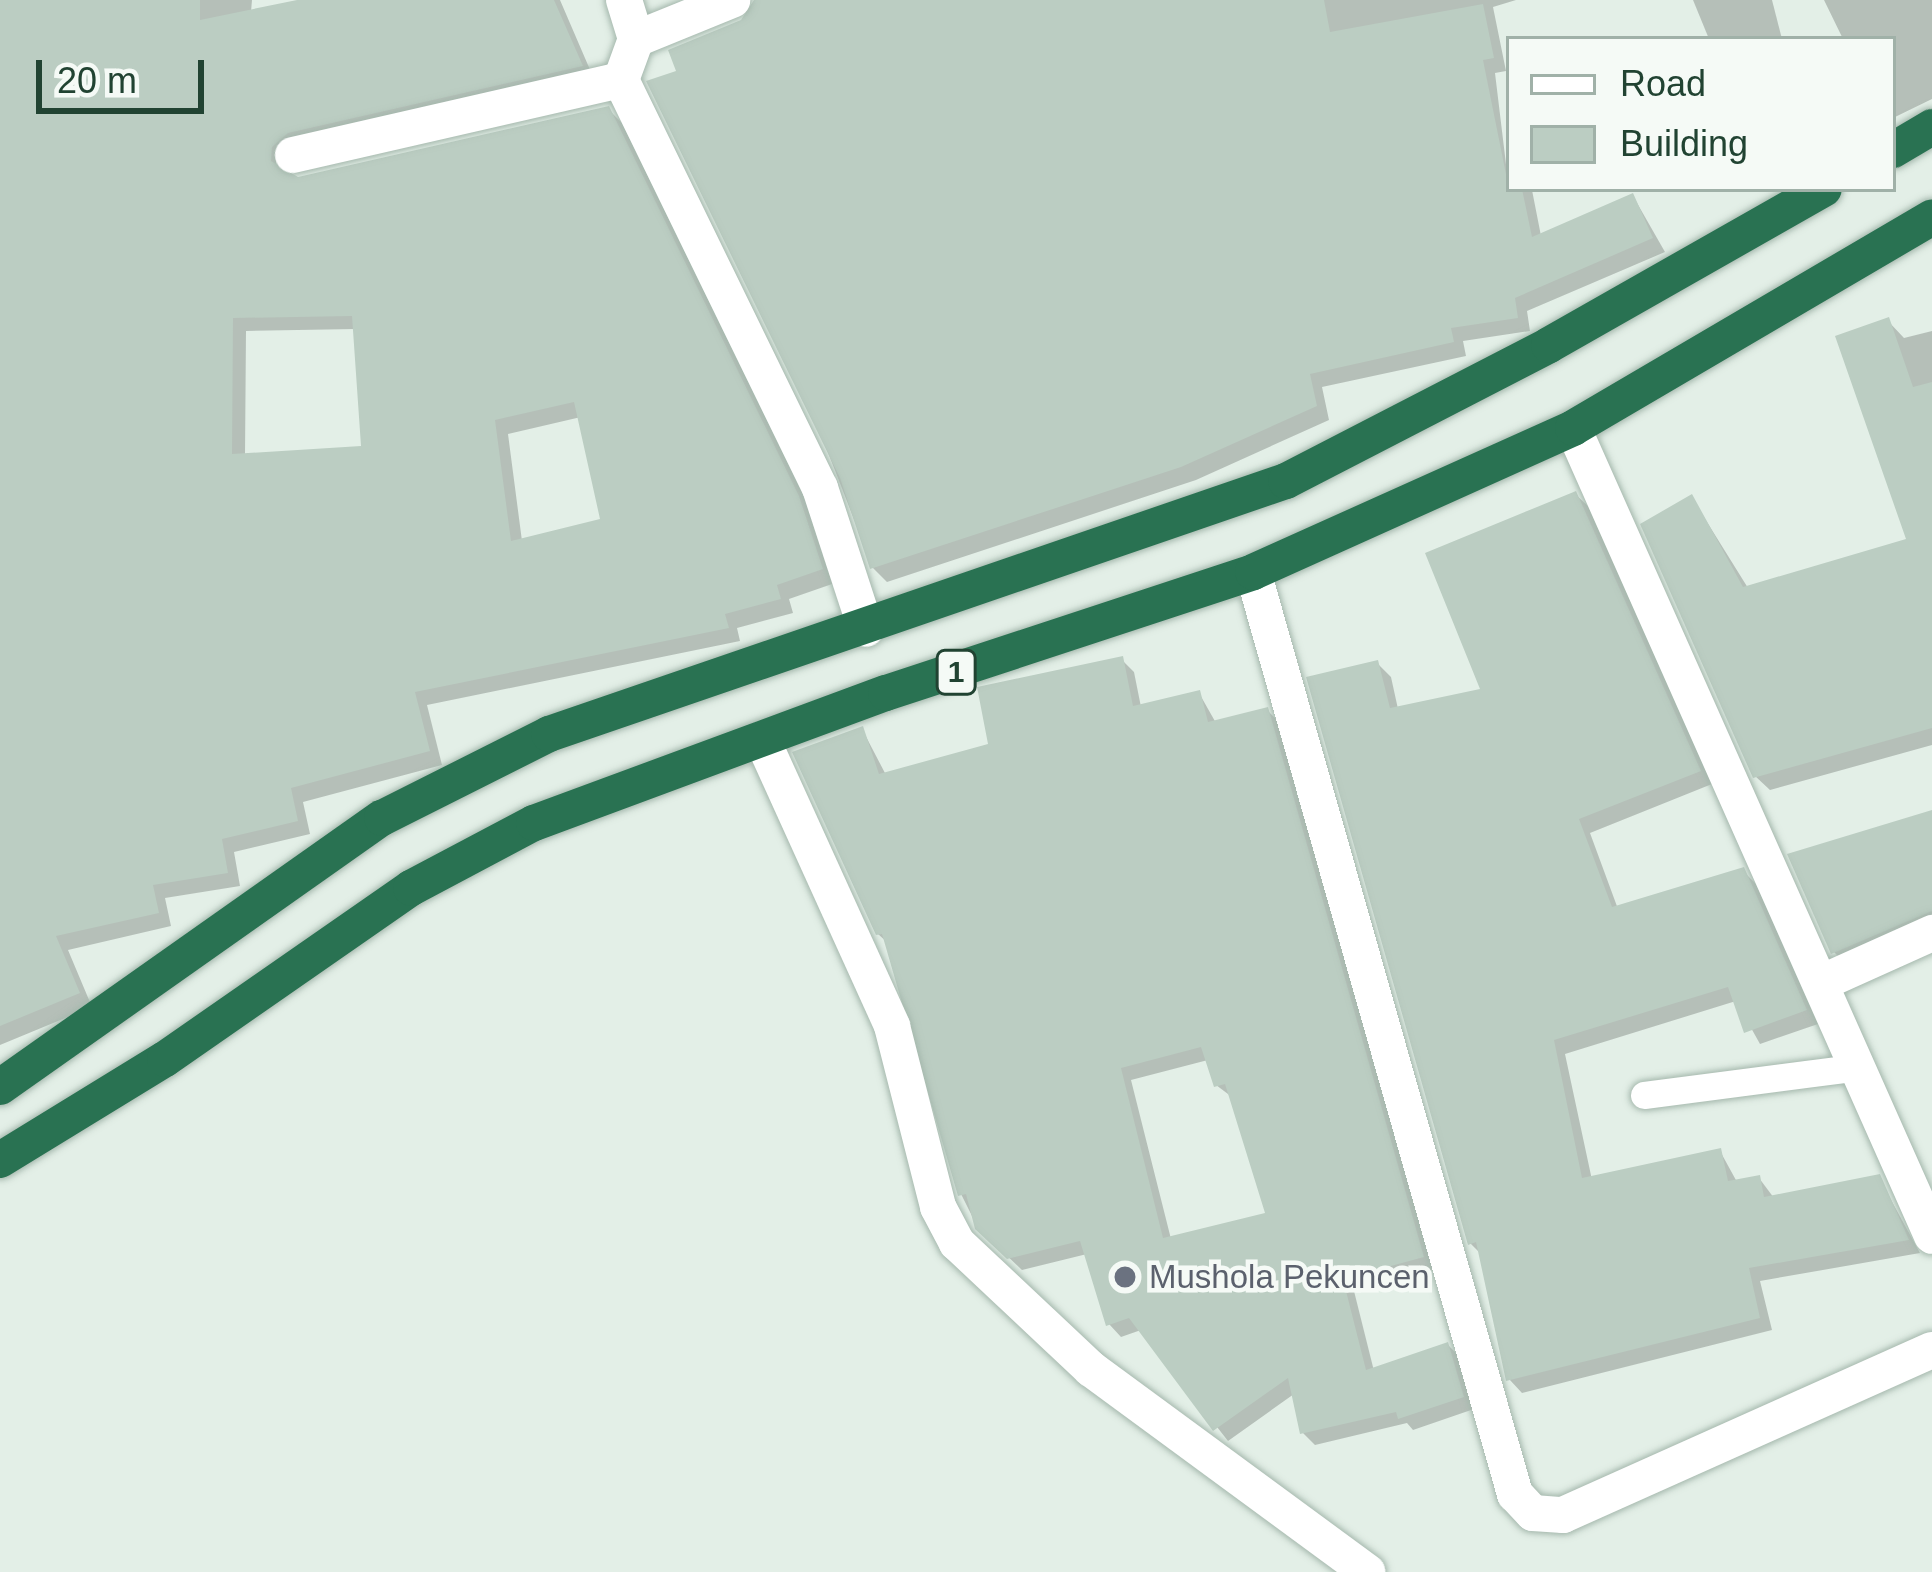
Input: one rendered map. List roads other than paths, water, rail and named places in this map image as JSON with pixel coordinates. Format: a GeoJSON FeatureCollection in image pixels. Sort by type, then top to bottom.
{"type":"FeatureCollection","features":[{"type":"Feature","properties":{"kind":"highway"},"geometry":{"type":"LineString","coordinates":[[1896,148],[1932,128]]}},
{"type":"Feature","properties":{"kind":"highway","name":"1"},"geometry":{"type":"LineString","coordinates":[[0,1087],[382,818],[548,734],[866,629],[1286,481],[1550,345],[1819,192]]}},
{"type":"Feature","properties":{"kind":"highway","name":"1"},"geometry":{"type":"LineString","coordinates":[[2,1154],[165,1059],[411,888],[534,823],[762,739],[1252,572],[1573,428],[1932,217]]}},
{"type":"Feature","properties":{"kind":"street"},"geometry":{"type":"LineString","coordinates":[[624,0],[636,39],[621,80],[820,488],[866,629]]}},
{"type":"Feature","properties":{"kind":"street"},"geometry":{"type":"LineString","coordinates":[[636,39],[732,0]]}},
{"type":"Feature","properties":{"kind":"street"},"geometry":{"type":"LineString","coordinates":[[292,154],[621,80]]}},
{"type":"Feature","properties":{"kind":"street"},"geometry":{"type":"LineString","coordinates":[[1573,428],[1932,1236]]}},
{"type":"Feature","properties":{"kind":"street"},"geometry":{"type":"LineString","coordinates":[[1252,572],[1515,1494],[1533,1514],[1563,1514],[1932,1350]]}},
{"type":"Feature","properties":{"kind":"street"},"geometry":{"type":"LineString","coordinates":[[762,739],[892,1026],[938,1207],[957,1243],[1091,1369],[1367,1572]]}},
{"type":"Feature","properties":{"kind":"street"},"geometry":{"type":"LineString","coordinates":[[1822,982],[1932,933]]}},
{"type":"Feature","properties":{"kind":"lane"},"geometry":{"type":"LineString","coordinates":[[1644,1095],[1859,1067]]}},
{"type":"Feature","properties":{"kind":"place","name":"Mushola Pekuncen"},"geometry":{"type":"Point","coordinates":[1125,1277]}}]}
